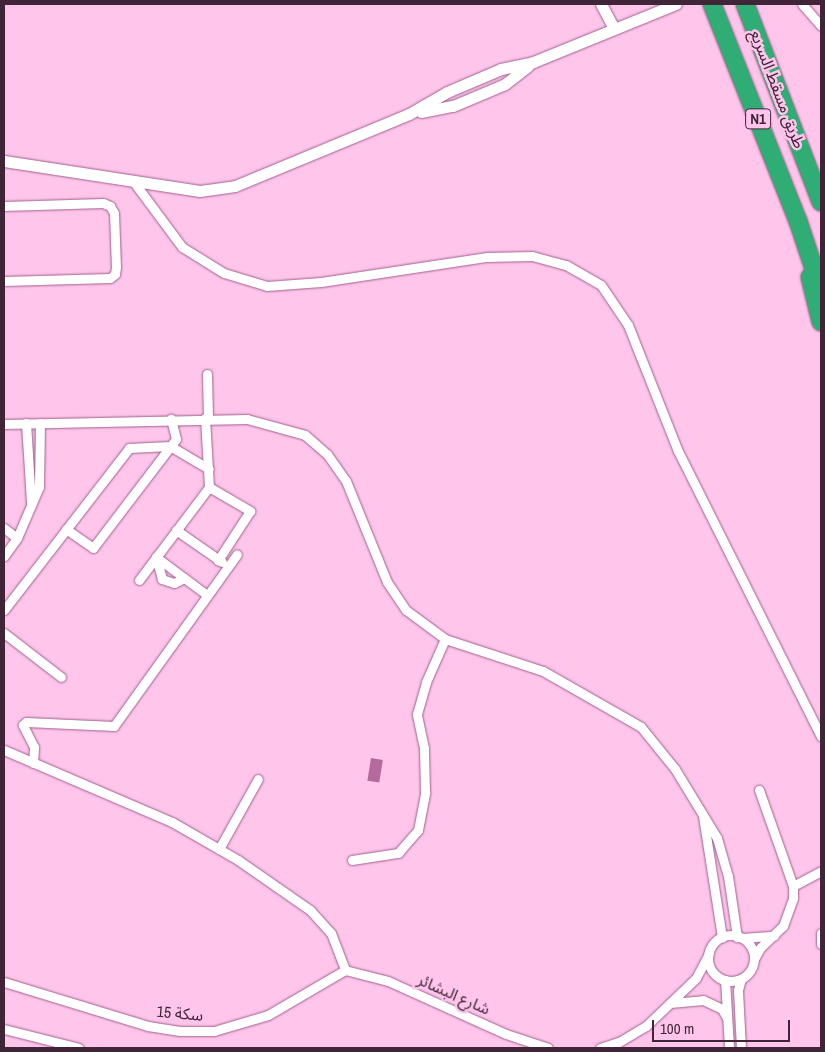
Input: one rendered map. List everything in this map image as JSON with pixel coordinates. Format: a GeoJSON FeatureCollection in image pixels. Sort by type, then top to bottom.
{"type":"FeatureCollection","features":[{"type":"Feature","properties":{"kind":"highway"},"geometry":{"type":"LineString","coordinates":[[746,4],[775,54],[821,170]]}},
{"type":"Feature","properties":{"kind":"highway","name":"طريق مسقط السريع"},"geometry":{"type":"LineString","coordinates":[[746,4],[821,202]]}},
{"type":"Feature","properties":{"kind":"highway","name":"طريق مسقط السريع"},"geometry":{"type":"LineString","coordinates":[[715,11],[798,221],[821,290]]}},
{"type":"Feature","properties":{"kind":"highway"},"geometry":{"type":"LineString","coordinates":[[798,221],[821,322]]}},
{"type":"Feature","properties":{"kind":"street"},"geometry":{"type":"LineString","coordinates":[[601,4],[614,28]]}},
{"type":"Feature","properties":{"kind":"street"},"geometry":{"type":"LineString","coordinates":[[4,161],[200,191],[235,186],[409,114],[447,92],[501,70],[533,62],[676,4]]}},
{"type":"Feature","properties":{"kind":"street"},"geometry":{"type":"LineString","coordinates":[[802,4],[821,26]]}},
{"type":"Feature","properties":{"kind":"street"},"geometry":{"type":"LineString","coordinates":[[133,181],[182,247],[224,273],[267,286],[321,282],[488,257],[532,256],[566,265],[601,285],[628,325],[678,451],[821,736]]}},
{"type":"Feature","properties":{"kind":"street"},"geometry":{"type":"LineString","coordinates":[[4,206],[103,203],[110,206],[114,213],[116,266],[115,274],[110,278],[4,281]]}},
{"type":"Feature","properties":{"kind":"street"},"geometry":{"type":"LineString","coordinates":[[138,580],[209,487],[207,374]]}},
{"type":"Feature","properties":{"kind":"street"},"geometry":{"type":"LineString","coordinates":[[4,424],[207,418],[247,419],[277,425],[305,435],[327,454],[346,481],[387,582],[406,610],[445,639],[543,671],[641,727],[675,770],[702,815],[723,856],[739,937],[748,943],[754,959]]}},
{"type":"Feature","properties":{"kind":"street"},"geometry":{"type":"LineString","coordinates":[[66,529],[93,548],[176,440],[171,419]]}},
{"type":"Feature","properties":{"kind":"street"},"geometry":{"type":"LineString","coordinates":[[26,423],[31,511]]}},
{"type":"Feature","properties":{"kind":"street"},"geometry":{"type":"LineString","coordinates":[[4,556],[17,538],[31,511],[39,487],[40,423]]}},
{"type":"Feature","properties":{"kind":"street"},"geometry":{"type":"LineString","coordinates":[[4,610],[129,448],[170,446],[209,469]]}},
{"type":"Feature","properties":{"kind":"street"},"geometry":{"type":"LineString","coordinates":[[209,487],[250,511],[218,560]]}},
{"type":"Feature","properties":{"kind":"street"},"geometry":{"type":"LineString","coordinates":[[4,528],[17,538]]}},
{"type":"Feature","properties":{"kind":"street"},"geometry":{"type":"LineString","coordinates":[[176,530],[228,567]]}},
{"type":"Feature","properties":{"kind":"street"},"geometry":{"type":"LineString","coordinates":[[33,763],[34,747],[24,732],[26,722],[114,726],[237,554]]}},
{"type":"Feature","properties":{"kind":"street"},"geometry":{"type":"LineString","coordinates":[[156,557],[162,579],[174,583],[184,578]]}},
{"type":"Feature","properties":{"kind":"street"},"geometry":{"type":"LineString","coordinates":[[156,557],[208,595]]}},
{"type":"Feature","properties":{"kind":"street"},"geometry":{"type":"LineString","coordinates":[[4,633],[60,677]]}},
{"type":"Feature","properties":{"kind":"street"},"geometry":{"type":"LineString","coordinates":[[352,860],[398,853],[418,830],[426,793],[424,748],[417,714],[426,682],[445,639]]}},
{"type":"Feature","properties":{"kind":"street"},"geometry":{"type":"LineString","coordinates":[[4,750],[172,822],[219,849],[310,910],[331,933],[345,970]]}},
{"type":"Feature","properties":{"kind":"street"},"geometry":{"type":"LineString","coordinates":[[219,849],[258,778]]}},
{"type":"Feature","properties":{"kind":"street"},"geometry":{"type":"LineString","coordinates":[[696,978],[741,979],[748,974],[760,948],[774,936],[790,913],[793,886],[759,790]]}},
{"type":"Feature","properties":{"kind":"street"},"geometry":{"type":"LineString","coordinates":[[702,815],[722,938]]}},
{"type":"Feature","properties":{"kind":"street"},"geometry":{"type":"LineString","coordinates":[[793,886],[821,871]]}},
{"type":"Feature","properties":{"kind":"street"},"geometry":{"type":"LineString","coordinates":[[821,933],[821,944]]}},
{"type":"Feature","properties":{"kind":"street"},"geometry":{"type":"LineString","coordinates":[[600,1048],[621,1045],[646,1026],[696,978],[712,946],[722,938],[774,936]]}},
{"type":"Feature","properties":{"kind":"street"},"geometry":{"type":"LineString","coordinates":[[709,954],[709,962],[721,978],[728,1020],[729,1048]]}},
{"type":"Feature","properties":{"kind":"street","name":"سكة 15"},"geometry":{"type":"LineString","coordinates":[[4,982],[148,1026],[180,1031],[214,1031],[268,1015],[345,970]]}},
{"type":"Feature","properties":{"kind":"street","name":"شارع البشائر"},"geometry":{"type":"LineString","coordinates":[[345,970],[388,981],[506,1034],[548,1048]]}},
{"type":"Feature","properties":{"kind":"street"},"geometry":{"type":"LineString","coordinates":[[741,979],[738,990],[741,1048]]}},
{"type":"Feature","properties":{"kind":"street"},"geometry":{"type":"LineString","coordinates":[[670,1003],[703,1000],[722,1009],[728,1020]]}},
{"type":"Feature","properties":{"kind":"street"},"geometry":{"type":"LineString","coordinates":[[4,1029],[75,1048]]}},
{"type":"Feature","properties":{"kind":"shaded area"},"geometry":{"type":"Polygon","coordinates":[[[371,758],[383,760],[379,783],[367,781],[371,758]]]}}]}
